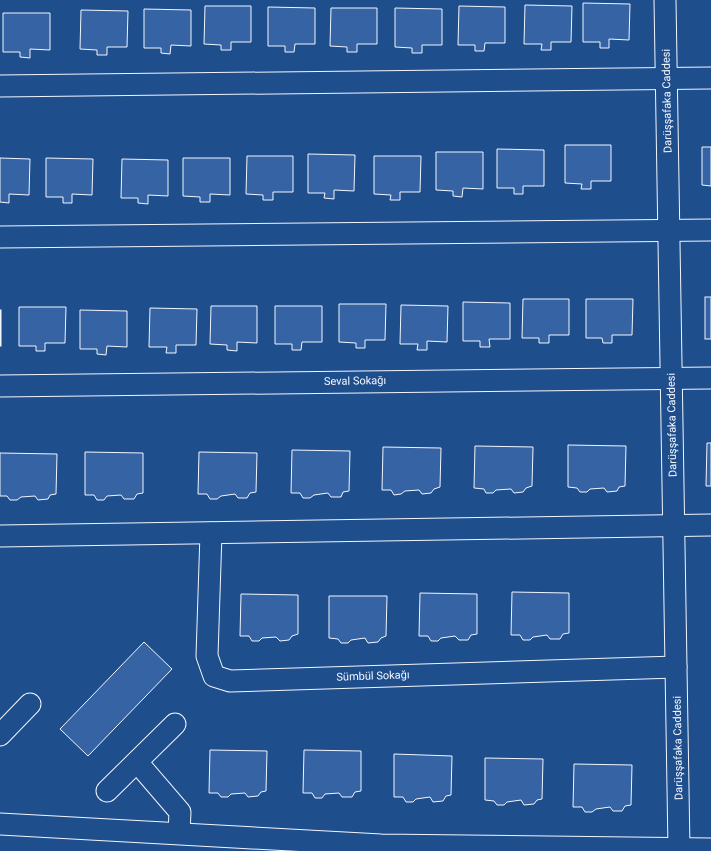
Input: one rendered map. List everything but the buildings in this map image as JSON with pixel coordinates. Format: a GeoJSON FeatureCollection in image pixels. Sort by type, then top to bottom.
{"type":"FeatureCollection","features":[{"type":"Feature","properties":{"kind":"street","name":"Darüşşafaka Caddesi"},"geometry":{"type":"LineString","coordinates":[[665,0],[679,849]]}},
{"type":"Feature","properties":{"kind":"street"},"geometry":{"type":"LineString","coordinates":[[0,86],[711,78]]}},
{"type":"Feature","properties":{"kind":"street"},"geometry":{"type":"LineString","coordinates":[[0,237],[711,230]]}},
{"type":"Feature","properties":{"kind":"street","name":"Seval Sokağı"},"geometry":{"type":"LineString","coordinates":[[0,386],[672,377],[711,378]]}},
{"type":"Feature","properties":{"kind":"street"},"geometry":{"type":"LineString","coordinates":[[0,536],[711,525]]}},
{"type":"Feature","properties":{"kind":"street","name":"Sümbül Sokağı"},"geometry":{"type":"LineString","coordinates":[[211,533],[207,656],[214,676],[230,681],[676,667]]}},
{"type":"Feature","properties":{"kind":"street"},"geometry":{"type":"LineString","coordinates":[[0,735],[30,704]]}},
{"type":"Feature","properties":{"kind":"street"},"geometry":{"type":"LineString","coordinates":[[108,791],[175,724]]}},
{"type":"Feature","properties":{"kind":"street"},"geometry":{"type":"LineString","coordinates":[[137,762],[180,812],[180,833]]}},
{"type":"Feature","properties":{"kind":"street"},"geometry":{"type":"LineString","coordinates":[[0,824],[180,833],[204,843],[381,848],[709,850]]}}]}
